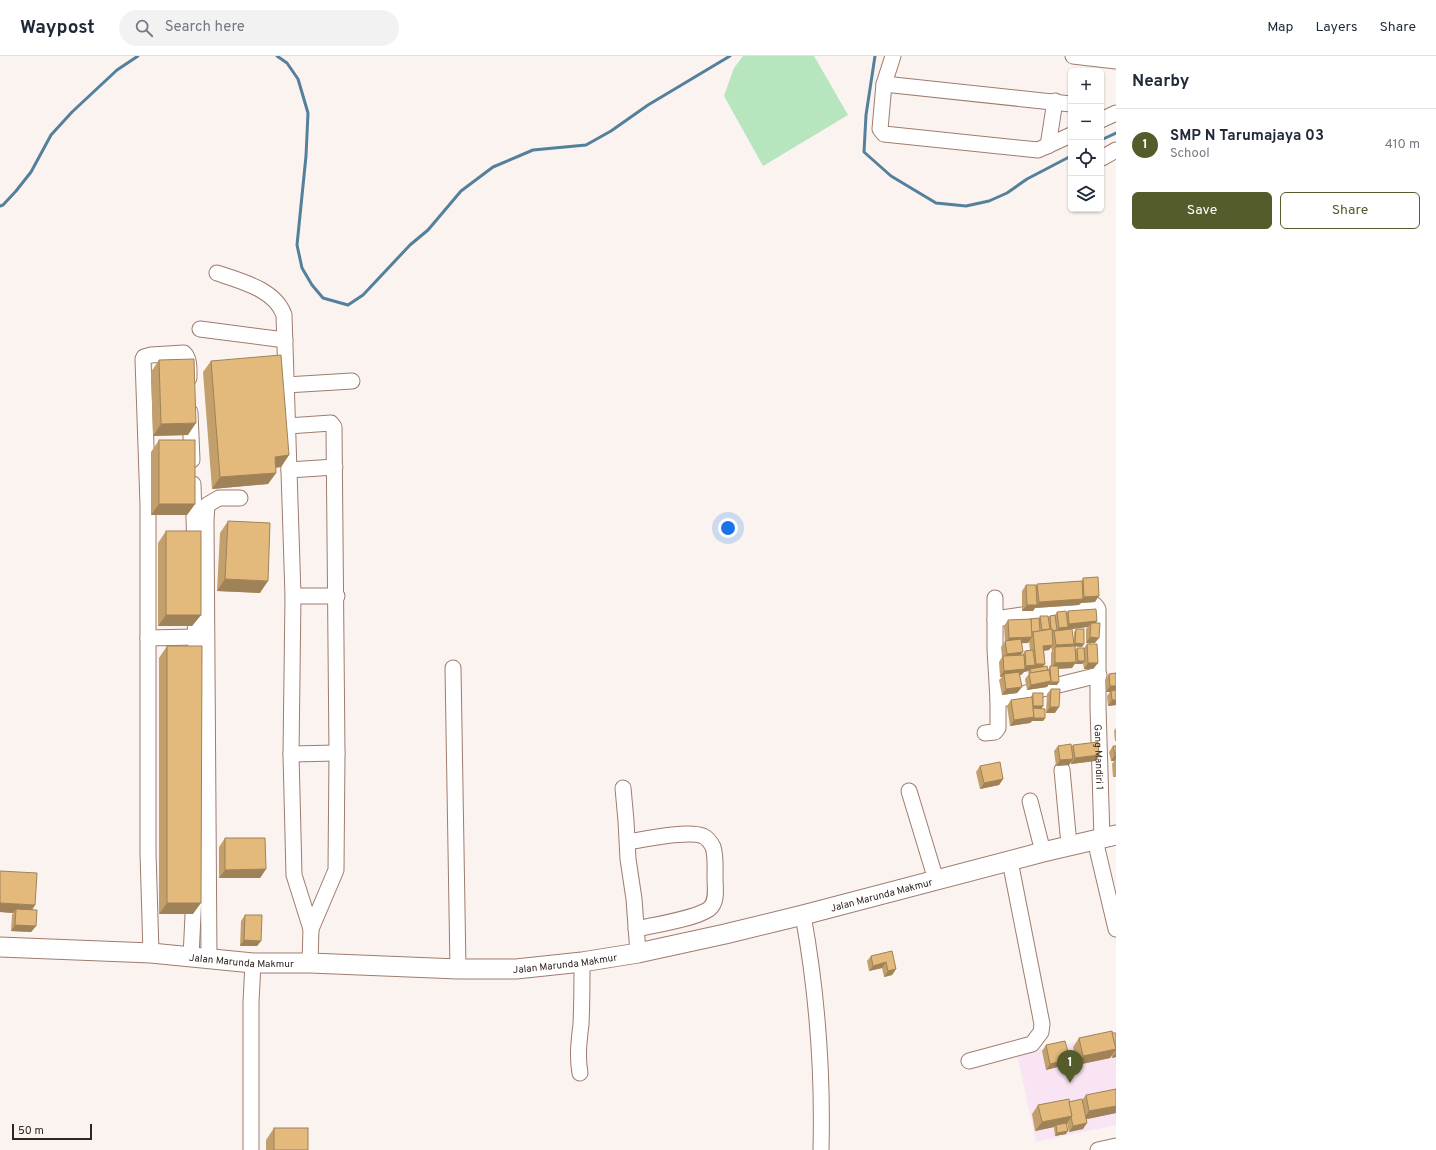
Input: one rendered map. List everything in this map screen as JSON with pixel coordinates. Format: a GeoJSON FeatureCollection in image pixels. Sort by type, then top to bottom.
{"type":"FeatureCollection","features":[{"type":"Feature","properties":{"kind":"main road","name":"Jalan Marunda Makmur"},"geometry":{"type":"LineString","coordinates":[[0,947],[151,953],[253,963],[310,963],[458,969],[516,969],[582,962],[638,953],[803,915],[1043,852],[1104,838]]}},
{"type":"Feature","properties":{"kind":"street"},"geometry":{"type":"LineString","coordinates":[[893,56],[884,84],[880,129],[884,134],[1038,150],[1068,136]]}},
{"type":"Feature","properties":{"kind":"street"},"geometry":{"type":"LineString","coordinates":[[1074,56],[1116,60]]}},
{"type":"Feature","properties":{"kind":"street"},"geometry":{"type":"LineString","coordinates":[[884,84],[1068,104]]}},
{"type":"Feature","properties":{"kind":"street"},"geometry":{"type":"LineString","coordinates":[[1048,146],[1054,102]]}},
{"type":"Feature","properties":{"kind":"street"},"geometry":{"type":"LineString","coordinates":[[1104,107],[1116,109]]}},
{"type":"Feature","properties":{"kind":"street"},"geometry":{"type":"LineString","coordinates":[[1104,119],[1116,113]]}},
{"type":"Feature","properties":{"kind":"street"},"geometry":{"type":"LineString","coordinates":[[1104,157],[1116,150]]}},
{"type":"Feature","properties":{"kind":"street"},"geometry":{"type":"LineString","coordinates":[[217,273],[252,285],[268,295],[281,307],[284,315],[293,596],[291,754],[294,875],[311,929],[310,963]]}},
{"type":"Feature","properties":{"kind":"street"},"geometry":{"type":"LineString","coordinates":[[200,329],[284,340]]}},
{"type":"Feature","properties":{"kind":"street"},"geometry":{"type":"LineString","coordinates":[[151,953],[148,854],[148,506],[142,359],[151,355],[184,353],[188,364],[195,529],[197,833],[200,958]]}},
{"type":"Feature","properties":{"kind":"street"},"geometry":{"type":"LineString","coordinates":[[286,385],[352,381]]}},
{"type":"Feature","properties":{"kind":"street"},"geometry":{"type":"LineString","coordinates":[[288,426],[333,424],[335,467],[337,596],[336,870],[311,929]]}},
{"type":"Feature","properties":{"kind":"street"},"geometry":{"type":"LineString","coordinates":[[289,470],[335,467]]}},
{"type":"Feature","properties":{"kind":"street"},"geometry":{"type":"LineString","coordinates":[[200,958],[207,505],[219,498],[240,498]]}},
{"type":"Feature","properties":{"kind":"street"},"geometry":{"type":"LineString","coordinates":[[293,596],[337,596]]}},
{"type":"Feature","properties":{"kind":"street"},"geometry":{"type":"LineString","coordinates":[[985,733],[995,732],[998,729],[995,598]]}},
{"type":"Feature","properties":{"kind":"street","name":"Gang Mandiri 1"},"geometry":{"type":"LineString","coordinates":[[995,619],[1095,605],[1098,609],[1098,707],[1104,838],[1116,929]]}},
{"type":"Feature","properties":{"kind":"street"},"geometry":{"type":"LineString","coordinates":[[148,638],[195,637]]}},
{"type":"Feature","properties":{"kind":"street"},"geometry":{"type":"LineString","coordinates":[[453,668],[458,969]]}},
{"type":"Feature","properties":{"kind":"street"},"geometry":{"type":"LineString","coordinates":[[998,700],[1099,675]]}},
{"type":"Feature","properties":{"kind":"street"},"geometry":{"type":"LineString","coordinates":[[291,754],[337,753]]}},
{"type":"Feature","properties":{"kind":"street"},"geometry":{"type":"LineString","coordinates":[[1062,770],[1070,846]]}},
{"type":"Feature","properties":{"kind":"street"},"geometry":{"type":"LineString","coordinates":[[623,788],[628,842],[628,863],[634,899],[638,953]]}},
{"type":"Feature","properties":{"kind":"street"},"geometry":{"type":"LineString","coordinates":[[909,791],[936,880]]}},
{"type":"Feature","properties":{"kind":"street"},"geometry":{"type":"LineString","coordinates":[[1030,801],[1043,852]]}},
{"type":"Feature","properties":{"kind":"street"},"geometry":{"type":"LineString","coordinates":[[628,842],[666,836],[696,834],[705,836],[709,841],[713,848],[714,857],[715,902],[710,908],[699,915],[636,929]]}},
{"type":"Feature","properties":{"kind":"street"},"geometry":{"type":"LineString","coordinates":[[969,1062],[1032,1044],[1041,1032],[1042,1024],[1010,861]]}},
{"type":"Feature","properties":{"kind":"street"},"geometry":{"type":"LineString","coordinates":[[803,915],[819,1033],[822,1107],[821,1150]]}},
{"type":"Feature","properties":{"kind":"street"},"geometry":{"type":"LineString","coordinates":[[580,1073],[578,1064],[578,1048],[581,1023],[582,962]]}},
{"type":"Feature","properties":{"kind":"street"},"geometry":{"type":"LineString","coordinates":[[251,1150],[253,963]]}},
{"type":"Feature","properties":{"kind":"street"},"geometry":{"type":"LineString","coordinates":[[1098,1150],[1116,1146]]}},
{"type":"Feature","properties":{"kind":"shaded area"},"geometry":{"type":"Polygon","coordinates":[[[1116,1034],[1108,1040],[1112,1057],[1116,1057],[1116,1125],[1036,1142],[1017,1054],[1116,1034]]]}},
{"type":"Feature","properties":{"kind":"green space"},"geometry":{"type":"Polygon","coordinates":[[[743,56],[814,56],[848,115],[763,166],[724,96],[734,68],[743,56]]]}},
{"type":"Feature","properties":{"kind":"building"},"geometry":{"type":"Polygon","coordinates":[[[281,355],[289,455],[275,457],[276,473],[220,477],[211,361],[281,355]]]}},
{"type":"Feature","properties":{"kind":"building"},"geometry":{"type":"Polygon","coordinates":[[[194,359],[196,423],[161,424],[159,360],[194,359]]]}},
{"type":"Feature","properties":{"kind":"building"},"geometry":{"type":"Polygon","coordinates":[[[159,440],[195,440],[195,504],[159,504],[159,440]]]}},
{"type":"Feature","properties":{"kind":"building"},"geometry":{"type":"Polygon","coordinates":[[[228,521],[270,523],[268,581],[225,579],[228,521]]]}},
{"type":"Feature","properties":{"kind":"building"},"geometry":{"type":"Polygon","coordinates":[[[166,531],[201,531],[201,615],[166,615],[166,531]]]}},
{"type":"Feature","properties":{"kind":"building"},"geometry":{"type":"Polygon","coordinates":[[[1098,577],[1099,596],[1084,597],[1083,578],[1098,577]]]}},
{"type":"Feature","properties":{"kind":"building"},"geometry":{"type":"Polygon","coordinates":[[[1082,581],[1083,599],[1039,602],[1037,584],[1082,581]]]}},
{"type":"Feature","properties":{"kind":"building"},"geometry":{"type":"Polygon","coordinates":[[[1026,585],[1036,585],[1037,605],[1027,605],[1026,585]]]}},
{"type":"Feature","properties":{"kind":"building"},"geometry":{"type":"Polygon","coordinates":[[[1096,609],[1097,621],[1069,624],[1068,611],[1096,609]]]}},
{"type":"Feature","properties":{"kind":"building"},"geometry":{"type":"Polygon","coordinates":[[[1066,611],[1068,627],[1059,628],[1057,612],[1066,611]]]}},
{"type":"Feature","properties":{"kind":"building"},"geometry":{"type":"Polygon","coordinates":[[[1055,615],[1057,630],[1052,631],[1050,616],[1055,615]]]}},
{"type":"Feature","properties":{"kind":"building"},"geometry":{"type":"Polygon","coordinates":[[[1040,616],[1048,616],[1050,629],[1042,630],[1040,616]]]}},
{"type":"Feature","properties":{"kind":"building"},"geometry":{"type":"Polygon","coordinates":[[[1039,618],[1040,631],[1031,632],[1030,619],[1039,618]]]}},
{"type":"Feature","properties":{"kind":"building"},"geometry":{"type":"Polygon","coordinates":[[[1031,619],[1032,637],[1009,638],[1008,620],[1031,619]]]}},
{"type":"Feature","properties":{"kind":"building"},"geometry":{"type":"Polygon","coordinates":[[[1091,623],[1100,623],[1099,638],[1090,637],[1091,623]]]}},
{"type":"Feature","properties":{"kind":"building"},"geometry":{"type":"Polygon","coordinates":[[[1052,629],[1053,645],[1043,646],[1045,664],[1036,664],[1033,632],[1052,629]]]}},
{"type":"Feature","properties":{"kind":"building"},"geometry":{"type":"Polygon","coordinates":[[[1072,629],[1074,644],[1056,645],[1054,631],[1072,629]]]}},
{"type":"Feature","properties":{"kind":"building"},"geometry":{"type":"Polygon","coordinates":[[[1076,629],[1084,629],[1084,644],[1075,643],[1076,629]]]}},
{"type":"Feature","properties":{"kind":"building"},"geometry":{"type":"Polygon","coordinates":[[[1021,639],[1023,652],[1007,654],[1005,641],[1021,639]]]}},
{"type":"Feature","properties":{"kind":"building"},"geometry":{"type":"Polygon","coordinates":[[[1087,644],[1097,644],[1098,663],[1088,663],[1087,644]]]}},
{"type":"Feature","properties":{"kind":"building"},"geometry":{"type":"Polygon","coordinates":[[[167,646],[202,646],[201,903],[167,903],[167,646]]]}},
{"type":"Feature","properties":{"kind":"building"},"geometry":{"type":"Polygon","coordinates":[[[1075,646],[1076,662],[1055,663],[1055,647],[1075,646]]]}},
{"type":"Feature","properties":{"kind":"building"},"geometry":{"type":"Polygon","coordinates":[[[1077,648],[1084,648],[1085,661],[1078,661],[1077,648]]]}},
{"type":"Feature","properties":{"kind":"building"},"geometry":{"type":"Polygon","coordinates":[[[1033,650],[1035,665],[1026,666],[1025,651],[1033,650]]]}},
{"type":"Feature","properties":{"kind":"building"},"geometry":{"type":"Polygon","coordinates":[[[1024,655],[1025,669],[1004,671],[1003,656],[1024,655]]]}},
{"type":"Feature","properties":{"kind":"building"},"geometry":{"type":"Polygon","coordinates":[[[1047,666],[1048,670],[1031,673],[1030,669],[1047,666]]]}},
{"type":"Feature","properties":{"kind":"building"},"geometry":{"type":"Polygon","coordinates":[[[1050,666],[1058,666],[1059,682],[1051,682],[1050,666]]]}},
{"type":"Feature","properties":{"kind":"building"},"geometry":{"type":"Polygon","coordinates":[[[1049,670],[1051,681],[1031,685],[1029,673],[1049,670]]]}},
{"type":"Feature","properties":{"kind":"building"},"geometry":{"type":"Polygon","coordinates":[[[1019,672],[1022,687],[1006,689],[1004,674],[1019,672]]]}},
{"type":"Feature","properties":{"kind":"building"},"geometry":{"type":"Polygon","coordinates":[[[1116,673],[1116,686],[1110,686],[1109,674],[1116,673]]]}},
{"type":"Feature","properties":{"kind":"building"},"geometry":{"type":"Polygon","coordinates":[[[1051,689],[1060,689],[1059,707],[1050,707],[1051,689]]]}},
{"type":"Feature","properties":{"kind":"building"},"geometry":{"type":"Polygon","coordinates":[[[1116,690],[1116,700],[1112,700],[1111,691],[1116,690]]]}},
{"type":"Feature","properties":{"kind":"building"},"geometry":{"type":"Polygon","coordinates":[[[1033,693],[1043,693],[1043,706],[1033,706],[1033,693]]]}},
{"type":"Feature","properties":{"kind":"building"},"geometry":{"type":"Polygon","coordinates":[[[1032,697],[1034,717],[1014,720],[1011,700],[1032,697]]]}},
{"type":"Feature","properties":{"kind":"building"},"geometry":{"type":"Polygon","coordinates":[[[1033,708],[1045,709],[1045,718],[1033,718],[1033,708]]]}},
{"type":"Feature","properties":{"kind":"building"},"geometry":{"type":"Polygon","coordinates":[[[1098,742],[1099,755],[1075,758],[1073,745],[1098,742]]]}},
{"type":"Feature","properties":{"kind":"building"},"geometry":{"type":"Polygon","coordinates":[[[1071,744],[1073,759],[1060,760],[1058,746],[1071,744]]]}},
{"type":"Feature","properties":{"kind":"building"},"geometry":{"type":"Polygon","coordinates":[[[1113,746],[1116,746],[1116,755],[1115,755],[1113,746]]]}},
{"type":"Feature","properties":{"kind":"building"},"geometry":{"type":"Polygon","coordinates":[[[1000,762],[1003,779],[984,783],[980,766],[1000,762]]]}},
{"type":"Feature","properties":{"kind":"building"},"geometry":{"type":"Polygon","coordinates":[[[225,838],[265,838],[266,869],[225,870],[225,838]]]}},
{"type":"Feature","properties":{"kind":"building"},"geometry":{"type":"Polygon","coordinates":[[[0,871],[37,873],[35,905],[0,903],[0,871]]]}},
{"type":"Feature","properties":{"kind":"building"},"geometry":{"type":"Polygon","coordinates":[[[16,909],[37,910],[36,926],[15,925],[16,909]]]}},
{"type":"Feature","properties":{"kind":"building"},"geometry":{"type":"Polygon","coordinates":[[[245,915],[262,915],[261,941],[244,940],[245,915]]]}},
{"type":"Feature","properties":{"kind":"building"},"geometry":{"type":"Polygon","coordinates":[[[892,951],[896,969],[888,971],[886,962],[873,966],[871,956],[892,951]]]}},
{"type":"Feature","properties":{"kind":"building"},"geometry":{"type":"Polygon","coordinates":[[[1112,1031],[1116,1049],[1083,1056],[1079,1038],[1112,1031]]]}},
{"type":"Feature","properties":{"kind":"building"},"geometry":{"type":"Polygon","coordinates":[[[1112,1033],[1116,1033],[1116,1049],[1112,1033]]]}},
{"type":"Feature","properties":{"kind":"building"},"geometry":{"type":"Polygon","coordinates":[[[1065,1041],[1070,1059],[1050,1064],[1046,1045],[1065,1041]]]}},
{"type":"Feature","properties":{"kind":"building"},"geometry":{"type":"Polygon","coordinates":[[[1116,1089],[1116,1106],[1089,1111],[1086,1095],[1116,1089]]]}},
{"type":"Feature","properties":{"kind":"building"},"geometry":{"type":"Polygon","coordinates":[[[1069,1099],[1072,1116],[1042,1122],[1038,1105],[1069,1099]]]}},
{"type":"Feature","properties":{"kind":"building"},"geometry":{"type":"Polygon","coordinates":[[[1082,1099],[1087,1123],[1073,1126],[1069,1102],[1082,1099]]]}},
{"type":"Feature","properties":{"kind":"building"},"geometry":{"type":"Polygon","coordinates":[[[1066,1123],[1068,1131],[1057,1133],[1056,1125],[1066,1123]]]}},
{"type":"Feature","properties":{"kind":"building"},"geometry":{"type":"Polygon","coordinates":[[[274,1128],[308,1128],[308,1150],[274,1150],[274,1128]]]}},
{"type":"Feature","properties":{"kind":"waterway"},"geometry":{"type":"LineString","coordinates":[[0,206],[3,205],[16,191],[31,172],[51,135],[72,112],[117,70],[138,56]]}},
{"type":"Feature","properties":{"kind":"waterway"},"geometry":{"type":"LineString","coordinates":[[277,56],[287,63],[298,79],[308,113],[306,156],[297,245],[302,268],[312,285],[323,298],[348,305],[363,295],[410,245],[428,230],[461,191],[493,167],[533,150],[586,145],[611,131],[648,105],[730,56]]}},
{"type":"Feature","properties":{"kind":"waterway"},"geometry":{"type":"LineString","coordinates":[[875,56],[866,115],[864,152],[891,176],[936,203],[966,206],[989,201],[1007,193],[1027,179],[1068,158]]}},
{"type":"Feature","properties":{"kind":"waterway"},"geometry":{"type":"LineString","coordinates":[[1104,139],[1116,133]]}},
{"type":"Feature","properties":{"kind":"place","name":"SMP N Tarumajaya 03"},"geometry":{"type":"Point","coordinates":[1070,1083]}}]}
